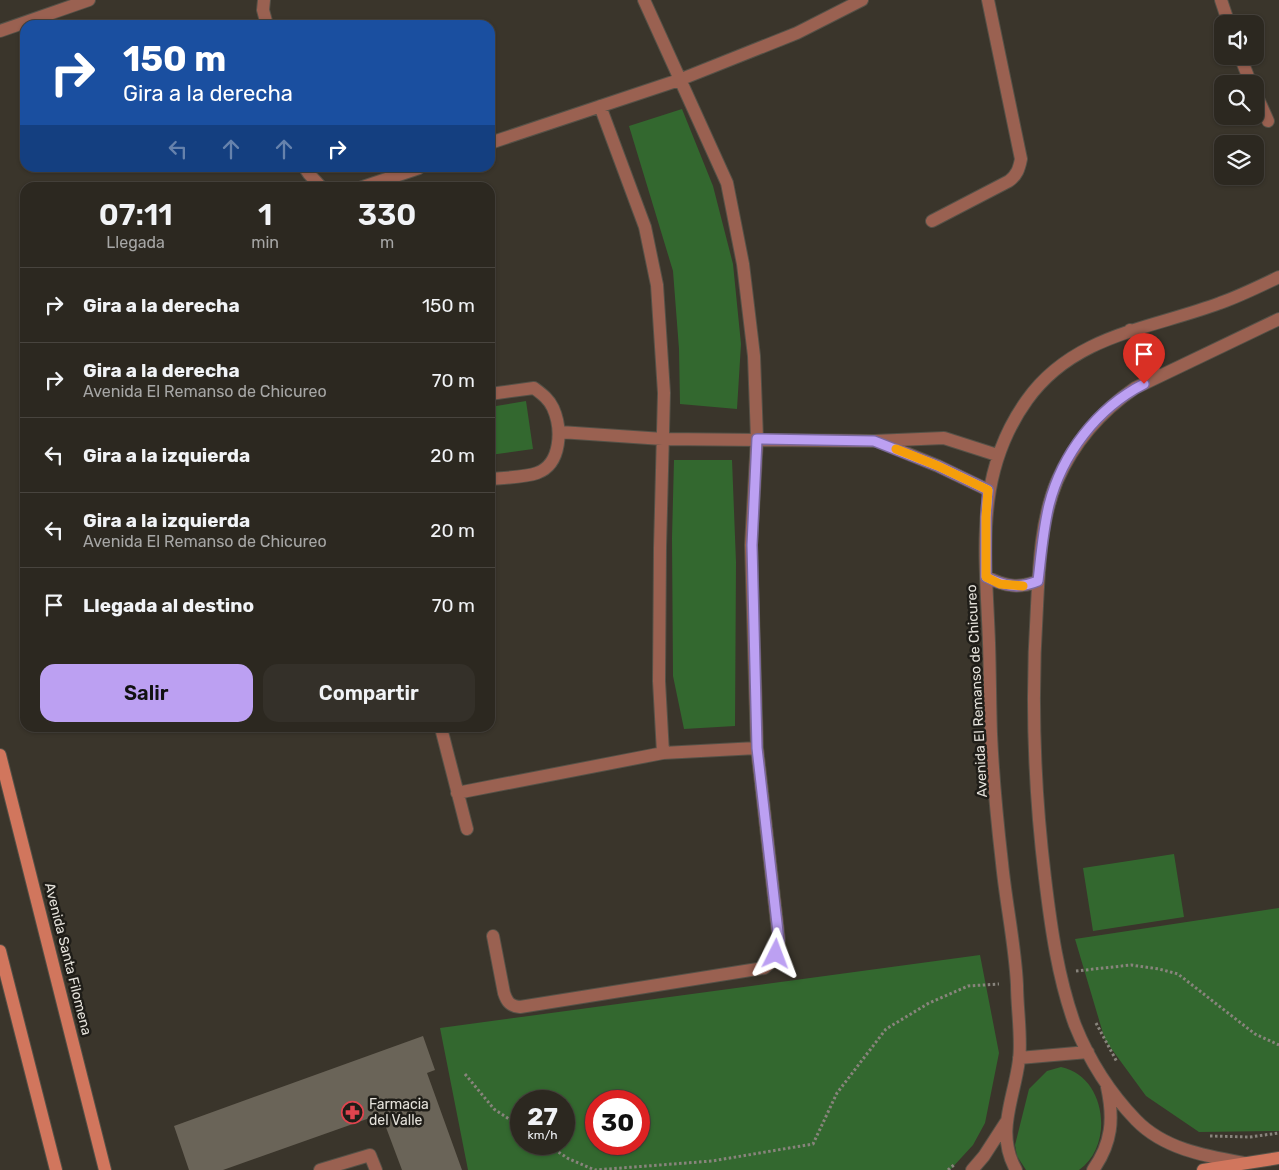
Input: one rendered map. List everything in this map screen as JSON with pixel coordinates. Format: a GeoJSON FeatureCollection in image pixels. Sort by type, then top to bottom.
{"type":"FeatureCollection","features":[{"type":"Feature","properties":{"kind":"street"},"geometry":{"type":"LineString","coordinates":[[32,20],[89,0]]}},
{"type":"Feature","properties":{"kind":"street"},"geometry":{"type":"LineString","coordinates":[[264,0],[263,10],[266,20]]}},
{"type":"Feature","properties":{"kind":"street"},"geometry":{"type":"LineString","coordinates":[[493,936],[504,993],[507,1002],[513,1007],[530,1006],[764,968],[774,960],[779,941],[757,748],[752,545],[757,439],[754,356],[742,264],[727,183],[644,0]]}},
{"type":"Feature","properties":{"kind":"street"},"geometry":{"type":"LineString","coordinates":[[495,142],[680,80],[797,33],[862,0]]}},
{"type":"Feature","properties":{"kind":"street"},"geometry":{"type":"LineString","coordinates":[[932,221],[1009,181],[1016,176],[1019,169],[1021,159],[988,0]]}},
{"type":"Feature","properties":{"kind":"street"},"geometry":{"type":"LineString","coordinates":[[1221,0],[1226,15]]}},
{"type":"Feature","properties":{"kind":"street"},"geometry":{"type":"LineString","coordinates":[[0,31],[20,24]]}},
{"type":"Feature","properties":{"kind":"street"},"geometry":{"type":"LineString","coordinates":[[600,106],[645,227],[657,285],[664,393],[659,681],[663,753]]}},
{"type":"Feature","properties":{"kind":"street"},"geometry":{"type":"LineString","coordinates":[[1264,112],[1268,121]]}},
{"type":"Feature","properties":{"kind":"street"},"geometry":{"type":"LineString","coordinates":[[307,172],[316,182]]}},
{"type":"Feature","properties":{"kind":"street"},"geometry":{"type":"LineString","coordinates":[[378,182],[407,172]]}},
{"type":"Feature","properties":{"kind":"street","name":"Avenida El Remanso de Chicureo"},"geometry":{"type":"LineString","coordinates":[[1016,1170],[1007,1148],[1006,1122],[1019,1058],[1016,980],[1002,864],[991,736],[986,577],[988,490],[997,455],[1016,416],[1044,380],[1061,365],[1083,351],[1106,339],[1130,330],[1220,303],[1279,277]]}},
{"type":"Feature","properties":{"kind":"street"},"geometry":{"type":"LineString","coordinates":[[1245,1163],[1194,1152],[1176,1146],[1159,1138],[1136,1120],[1106,1084],[1075,1025],[1059,973],[1047,896],[1037,797],[1033,703],[1034,650],[1042,542],[1049,504],[1067,461],[1089,428],[1102,413],[1118,400],[1153,379],[1279,319]]}},
{"type":"Feature","properties":{"kind":"street"},"geometry":{"type":"LineString","coordinates":[[1130,330],[1139,336],[1151,353],[1154,369],[1153,379]]}},
{"type":"Feature","properties":{"kind":"street"},"geometry":{"type":"LineString","coordinates":[[495,393],[534,388],[544,395],[553,407],[560,432],[555,454],[548,467],[536,474],[495,478]]}},
{"type":"Feature","properties":{"kind":"street"},"geometry":{"type":"LineString","coordinates":[[560,432],[663,438],[874,441],[944,438],[997,455]]}},
{"type":"Feature","properties":{"kind":"street"},"geometry":{"type":"LineString","coordinates":[[874,441],[938,466],[988,490]]}},
{"type":"Feature","properties":{"kind":"street"},"geometry":{"type":"LineString","coordinates":[[986,577],[1000,584],[1010,586],[1025,586],[1038,581]]}},
{"type":"Feature","properties":{"kind":"street"},"geometry":{"type":"LineString","coordinates":[[442,732],[467,829]]}},
{"type":"Feature","properties":{"kind":"street"},"geometry":{"type":"LineString","coordinates":[[457,793],[663,753],[757,748]]}},
{"type":"Feature","properties":{"kind":"street","name":"Avenida Santa Filomena"},"geometry":{"type":"LineString","coordinates":[[0,755],[105,1170]]}},
{"type":"Feature","properties":{"kind":"street"},"geometry":{"type":"LineString","coordinates":[[0,951],[56,1170]]}},
{"type":"Feature","properties":{"kind":"street"},"geometry":{"type":"LineString","coordinates":[[1019,1058],[1088,1052]]}},
{"type":"Feature","properties":{"kind":"street"},"geometry":{"type":"LineString","coordinates":[[1093,1170],[1104,1152],[1110,1134],[1110,1103],[1106,1084]]}},
{"type":"Feature","properties":{"kind":"street","name":"Avenida El Remanso de Chicureo"},"geometry":{"type":"LineString","coordinates":[[972,1170],[984,1156],[1006,1122]]}},
{"type":"Feature","properties":{"kind":"street"},"geometry":{"type":"LineString","coordinates":[[320,1170],[370,1156],[376,1170]]}},
{"type":"Feature","properties":{"kind":"street"},"geometry":{"type":"LineString","coordinates":[[1203,1170],[1279,1158]]}},
{"type":"Feature","properties":{"kind":"path"},"geometry":{"type":"LineString","coordinates":[[1059,973],[1131,965],[1178,974],[1255,1034],[1279,1045]]}},
{"type":"Feature","properties":{"kind":"path"},"geometry":{"type":"LineString","coordinates":[[562,1155],[595,1170],[712,1161],[812,1144],[837,1093],[886,1029],[929,1003],[968,986],[1001,984],[1002,992]]}},
{"type":"Feature","properties":{"kind":"path"},"geometry":{"type":"LineString","coordinates":[[1095,1022],[1117,1063]]}},
{"type":"Feature","properties":{"kind":"path"},"geometry":{"type":"LineString","coordinates":[[465,1074],[494,1109],[510,1120]]}},
{"type":"Feature","properties":{"kind":"path"},"geometry":{"type":"LineString","coordinates":[[1205,1137],[1250,1137],[1279,1133]]}},
{"type":"Feature","properties":{"kind":"path"},"geometry":{"type":"LineString","coordinates":[[948,1170],[960,1160]]}},
{"type":"Feature","properties":{"kind":"green space"},"geometry":{"type":"Polygon","coordinates":[[[682,109],[713,186],[733,264],[741,344],[737,409],[680,404],[679,349],[673,271],[629,126],[682,109]]]}},
{"type":"Feature","properties":{"kind":"green space"},"geometry":{"type":"Polygon","coordinates":[[[526,401],[533,449],[495,454],[495,406],[526,401]]]}},
{"type":"Feature","properties":{"kind":"green space"},"geometry":{"type":"Polygon","coordinates":[[[674,460],[732,460],[736,562],[735,726],[684,729],[673,676],[672,538],[674,460]]]}},
{"type":"Feature","properties":{"kind":"green space"},"geometry":{"type":"Polygon","coordinates":[[[1174,854],[1184,917],[1093,931],[1083,868],[1174,854]]]}},
{"type":"Feature","properties":{"kind":"green space"},"geometry":{"type":"Polygon","coordinates":[[[1279,908],[1279,1131],[1199,1132],[1146,1096],[1105,1040],[1075,939],[1279,908]]]}},
{"type":"Feature","properties":{"kind":"green space"},"geometry":{"type":"Polygon","coordinates":[[[980,955],[999,1053],[985,1123],[973,1145],[950,1170],[468,1170],[440,1028],[980,955]]]}},
{"type":"Feature","properties":{"kind":"green space"},"geometry":{"type":"Polygon","coordinates":[[[1061,1067],[1076,1073],[1088,1083],[1096,1097],[1100,1112],[1101,1129],[1098,1145],[1090,1159],[1079,1170],[1026,1170],[1017,1156],[1015,1145],[1029,1089],[1047,1071],[1061,1067]]]}},
{"type":"Feature","properties":{"kind":"building"},"geometry":{"type":"Polygon","coordinates":[[[423,1036],[435,1070],[427,1073],[462,1170],[402,1170],[381,1114],[223,1170],[189,1170],[174,1126],[423,1036]]]}},
{"type":"Feature","properties":{"kind":"slow traffic"},"geometry":{"type":"LineString","coordinates":[[896,449],[938,466],[988,490],[986,577],[1000,584],[1023,586]]}},
{"type":"Feature","properties":{"kind":"place","name":"Farmacia del Valle"},"geometry":{"type":"Point","coordinates":[353,1112]}},
{"type":"Feature","properties":{"kind":"route"},"geometry":{"type":"LineString","coordinates":[[776,954],[779,941],[757,748],[752,545],[757,439],[874,441],[938,466],[988,490],[986,577],[1000,584],[1025,586],[1038,581],[1042,542],[1049,504],[1057,482],[1077,444],[1102,413],[1135,388],[1144,384]]}}]}
